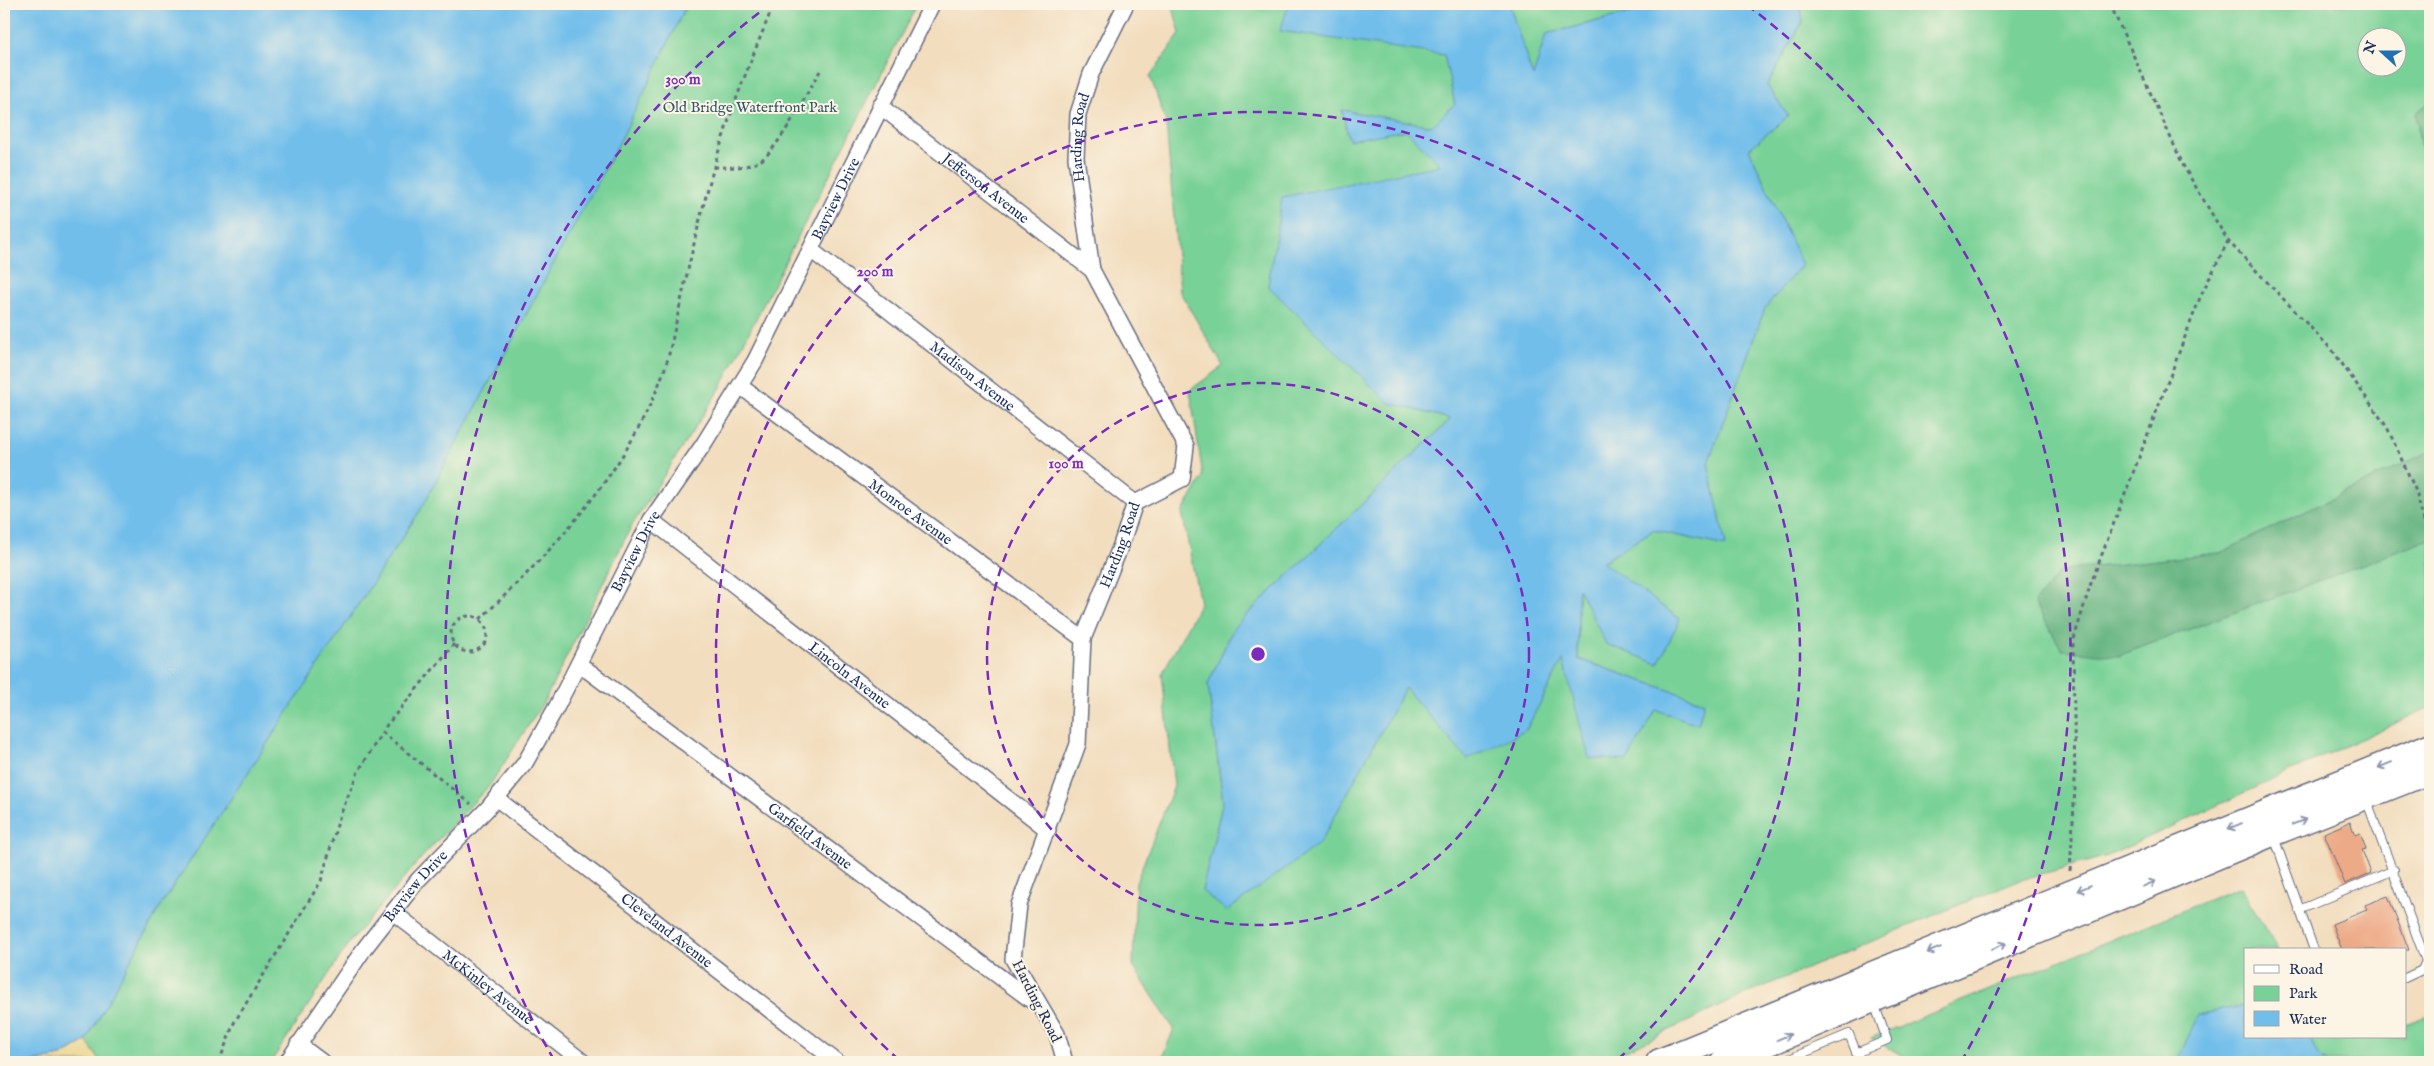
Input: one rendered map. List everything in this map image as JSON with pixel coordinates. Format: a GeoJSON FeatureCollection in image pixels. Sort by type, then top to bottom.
{"type":"FeatureCollection","features":[{"type":"Feature","properties":{"kind":"highway"},"geometry":{"type":"LineString","coordinates":[[1659,1062],[2430,746]]}},
{"type":"Feature","properties":{"kind":"highway"},"geometry":{"type":"LineString","coordinates":[[1723,1062],[1844,1023],[1872,999],[2430,770]]}},
{"type":"Feature","properties":{"kind":"street","name":"Bayview Drive"},"geometry":{"type":"LineString","coordinates":[[287,1062],[364,949],[418,880],[496,798],[525,763],[579,664],[651,520],[755,361],[932,4]]}},
{"type":"Feature","properties":{"kind":"street","name":"Harding Road"},"geometry":{"type":"LineString","coordinates":[[1065,1062],[1058,1034],[1013,959],[1019,905],[1078,744],[1083,639],[1121,545],[1134,503],[1182,479],[1186,446],[1092,270],[1076,158],[1078,114],[1091,74],[1126,4]]}},
{"type":"Feature","properties":{"kind":"street","name":"Jefferson Avenue"},"geometry":{"type":"LineString","coordinates":[[880,106],[1092,270]]}},
{"type":"Feature","properties":{"kind":"street","name":"Madison Avenue"},"geometry":{"type":"LineString","coordinates":[[811,250],[1134,503]]}},
{"type":"Feature","properties":{"kind":"street","name":"Monroe Avenue"},"geometry":{"type":"LineString","coordinates":[[740,386],[1083,639]]}},
{"type":"Feature","properties":{"kind":"street","name":"Lincoln Avenue"},"geometry":{"type":"LineString","coordinates":[[651,520],[1048,830]]}},
{"type":"Feature","properties":{"kind":"street","name":"Garfield Avenue"},"geometry":{"type":"LineString","coordinates":[[579,664],[1041,1008]]}},
{"type":"Feature","properties":{"kind":"street","name":"Cleveland Avenue"},"geometry":{"type":"LineString","coordinates":[[496,798],[837,1062]]}},
{"type":"Feature","properties":{"kind":"street","name":"McKinley Avenue"},"geometry":{"type":"LineString","coordinates":[[393,912],[583,1062]]}},
{"type":"Feature","properties":{"kind":"street"},"geometry":{"type":"LineString","coordinates":[[298,1044],[322,1062]]}},
{"type":"Feature","properties":{"kind":"lane"},"geometry":{"type":"LineString","coordinates":[[2366,797],[2426,961],[2422,970],[2406,978]]}},
{"type":"Feature","properties":{"kind":"lane"},"geometry":{"type":"LineString","coordinates":[[2273,833],[2313,948]]}},
{"type":"Feature","properties":{"kind":"lane"},"geometry":{"type":"LineString","coordinates":[[2299,910],[2394,870]]}},
{"type":"Feature","properties":{"kind":"lane"},"geometry":{"type":"LineString","coordinates":[[1856,1053],[1887,1040],[1872,999]]}},
{"type":"Feature","properties":{"kind":"lane"},"geometry":{"type":"LineString","coordinates":[[1782,1062],[1844,1023],[1860,1062]]}},
{"type":"Feature","properties":{"kind":"path"},"geometry":{"type":"LineString","coordinates":[[480,619],[524,578],[563,535],[608,477],[639,426],[663,376],[714,167],[748,67],[774,4]]}},
{"type":"Feature","properties":{"kind":"path"},"geometry":{"type":"LineString","coordinates":[[2110,4],[2184,167],[2228,241],[2333,351],[2387,427],[2415,489],[2430,542]]}},
{"type":"Feature","properties":{"kind":"path"},"geometry":{"type":"LineString","coordinates":[[714,167],[738,168],[760,160],[775,145],[820,71]]}},
{"type":"Feature","properties":{"kind":"path"},"geometry":{"type":"LineString","coordinates":[[2067,895],[2075,788],[2073,642],[2091,583],[2201,295],[2228,241]]}},
{"type":"Feature","properties":{"kind":"path"},"geometry":{"type":"LineString","coordinates":[[466,616],[480,619],[487,632],[483,646],[472,652],[459,649],[451,638],[454,623],[466,616]]}},
{"type":"Feature","properties":{"kind":"path"},"geometry":{"type":"LineString","coordinates":[[219,1062],[234,1023],[321,881],[339,818],[358,772],[382,732],[422,680],[454,644]]}},
{"type":"Feature","properties":{"kind":"path"},"geometry":{"type":"LineString","coordinates":[[382,732],[471,805]]}},
{"type":"Feature","properties":{"kind":"green space","name":"Old Bridge Waterfront Park"},"geometry":{"type":"Polygon","coordinates":[[[687,4],[917,4],[721,387],[631,527],[545,700],[490,785],[423,856],[350,942],[271,1062],[101,1062],[86,1041],[161,905],[421,509],[623,135],[687,4]]]}},
{"type":"Feature","properties":{"kind":"green space"},"geometry":{"type":"Polygon","coordinates":[[[1172,4],[1289,4],[1281,31],[1444,54],[1455,104],[1432,126],[1342,110],[1349,139],[1406,130],[1441,165],[1389,403],[1451,419],[1234,627],[1208,684],[1223,801],[1202,891],[1320,843],[1405,687],[1526,730],[1563,659],[1627,761],[1656,710],[1698,724],[1704,702],[1578,659],[1578,587],[1679,619],[1602,563],[1653,530],[1726,546],[1708,463],[1765,308],[1802,265],[1749,149],[1788,116],[1767,85],[1803,21],[1800,4],[2430,4],[2430,102],[2416,113],[2430,214],[2430,451],[2220,553],[2061,571],[2118,656],[2430,539],[2430,707],[2108,856],[2016,881],[1746,994],[1602,1062],[1160,1062],[1174,1029],[1133,966],[1136,882],[1174,786],[1162,674],[1200,603],[1182,513],[1203,477],[1190,390],[1223,366],[1180,292],[1166,122],[1150,76],[1180,34],[1172,4]]]}},
{"type":"Feature","properties":{"kind":"green space"},"geometry":{"type":"Polygon","coordinates":[[[1509,4],[1666,4],[1546,34],[1533,78],[1509,4]]]}},
{"type":"Feature","properties":{"kind":"green space"},"geometry":{"type":"Polygon","coordinates":[[[2430,102],[2430,214],[2416,113],[2430,102]]]}},
{"type":"Feature","properties":{"kind":"green space"},"geometry":{"type":"Polygon","coordinates":[[[2430,451],[2430,539],[2118,656],[2062,650],[2034,602],[2061,571],[2220,553],[2430,451]]]}},
{"type":"Feature","properties":{"kind":"green space"},"geometry":{"type":"Polygon","coordinates":[[[2240,887],[2277,948],[2244,948],[2244,1005],[2199,1015],[2177,1062],[1914,1062],[1871,1038],[2240,887]]]}},
{"type":"Feature","properties":{"kind":"green space"},"geometry":{"type":"Polygon","coordinates":[[[2430,1015],[2430,1062],[2328,1062],[2322,1058],[2309,1038],[2406,1038],[2406,1024],[2430,1015]]]}},
{"type":"Feature","properties":{"kind":"sand"},"geometry":{"type":"Polygon","coordinates":[[[86,1041],[101,1062],[31,1062],[61,1056],[86,1041]]]}},
{"type":"Feature","properties":{"kind":"water"},"geometry":{"type":"Polygon","coordinates":[[[4,4],[687,4],[623,135],[421,509],[161,905],[86,1041],[61,1056],[31,1062],[4,1062],[4,4]]]}},
{"type":"Feature","properties":{"kind":"water"},"geometry":{"type":"Polygon","coordinates":[[[1289,4],[1509,4],[1533,77],[1546,34],[1666,4],[1800,4],[1803,21],[1767,85],[1788,116],[1749,149],[1802,265],[1765,308],[1708,463],[1726,546],[1653,530],[1602,562],[1680,619],[1658,664],[1606,644],[1578,588],[1578,659],[1704,702],[1698,724],[1656,710],[1627,761],[1589,758],[1563,660],[1526,730],[1467,759],[1405,688],[1320,843],[1227,911],[1202,891],[1223,801],[1208,684],[1234,627],[1451,419],[1389,403],[1268,286],[1282,197],[1440,165],[1406,130],[1349,140],[1342,110],[1432,126],[1455,104],[1444,55],[1280,31],[1289,4]]]}},
{"type":"Feature","properties":{"kind":"water"},"geometry":{"type":"Polygon","coordinates":[[[2244,1005],[2244,1038],[2309,1038],[2322,1058],[2328,1062],[2177,1062],[2198,1015],[2244,1005]]]}},
{"type":"Feature","properties":{"kind":"building"},"geometry":{"type":"Polygon","coordinates":[[[2350,822],[2355,835],[2360,833],[2366,849],[2362,850],[2371,873],[2345,884],[2324,833],[2350,822]]]}},
{"type":"Feature","properties":{"kind":"building"},"geometry":{"type":"Polygon","coordinates":[[[2388,896],[2409,950],[2406,950],[2406,948],[2341,948],[2332,924],[2367,910],[2365,905],[2388,896]]]}}]}
